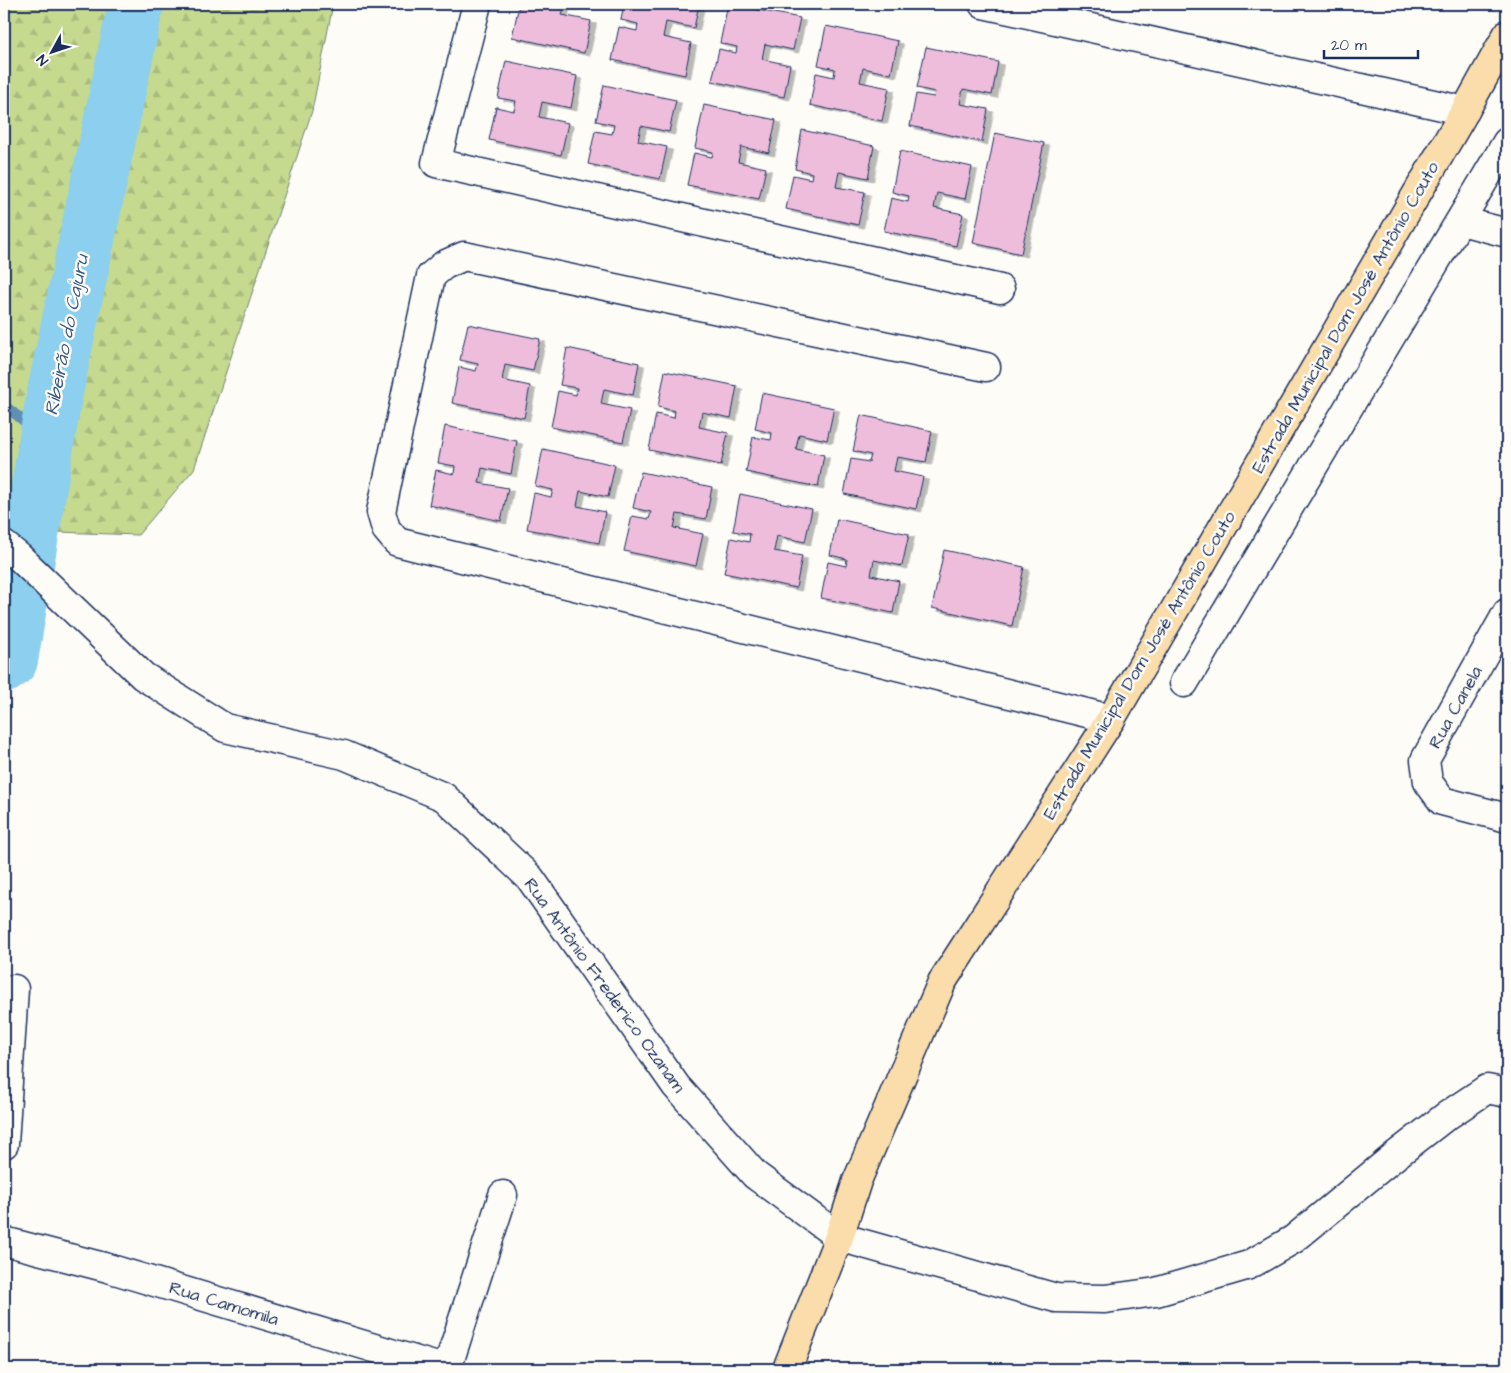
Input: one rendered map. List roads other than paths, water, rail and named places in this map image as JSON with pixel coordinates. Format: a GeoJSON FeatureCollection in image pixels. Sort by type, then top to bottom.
{"type":"FeatureCollection","features":[{"type":"Feature","properties":{"kind":"main road","name":"Estrada Municipal Dom José Antônio Couto"},"geometry":{"type":"LineString","coordinates":[[787,1369],[839,1237],[858,1181],[942,982],[1111,718],[1465,112],[1507,35]]}},
{"type":"Feature","properties":{"kind":"street"},"geometry":{"type":"LineString","coordinates":[[477,4],[436,163],[1000,288]]}},
{"type":"Feature","properties":{"kind":"street"},"geometry":{"type":"LineString","coordinates":[[983,4],[1465,112]]}},
{"type":"Feature","properties":{"kind":"street"},"geometry":{"type":"LineString","coordinates":[[1184,682],[1507,142]]}},
{"type":"Feature","properties":{"kind":"street"},"geometry":{"type":"LineString","coordinates":[[1461,221],[1507,233]]}},
{"type":"Feature","properties":{"kind":"street"},"geometry":{"type":"LineString","coordinates":[[986,367],[464,256],[444,265],[431,276],[381,512],[386,529],[397,542],[1111,718]]}},
{"type":"Feature","properties":{"kind":"street","name":"Rua Antônio Frederico Ozanam"},"geometry":{"type":"LineString","coordinates":[[11,551],[143,676],[225,728],[344,756],[444,797],[530,878],[676,1086],[748,1168],[839,1237]]}},
{"type":"Feature","properties":{"kind":"street","name":"Rua Canela"},"geometry":{"type":"LineString","coordinates":[[1507,613],[1426,760],[1428,782],[1442,801],[1507,818]]}},
{"type":"Feature","properties":{"kind":"street"},"geometry":{"type":"LineString","coordinates":[[4,1144],[14,989]]}},
{"type":"Feature","properties":{"kind":"street"},"geometry":{"type":"LineString","coordinates":[[839,1237],[1056,1298],[1105,1299],[1156,1292],[1248,1265],[1294,1239],[1445,1117],[1487,1089],[1507,1093]]}},
{"type":"Feature","properties":{"kind":"street","name":"Rua Camomila"},"geometry":{"type":"LineString","coordinates":[[4,1241],[108,1268],[446,1369],[503,1194]]}},
{"type":"Feature","properties":{"kind":"waterway","name":"Ribeirão do Cajuru"},"geometry":{"type":"LineString","coordinates":[[4,665],[10,660],[54,397],[136,4]]}},
{"type":"Feature","properties":{"kind":"waterway"},"geometry":{"type":"LineString","coordinates":[[4,405],[47,440]]}}]}
